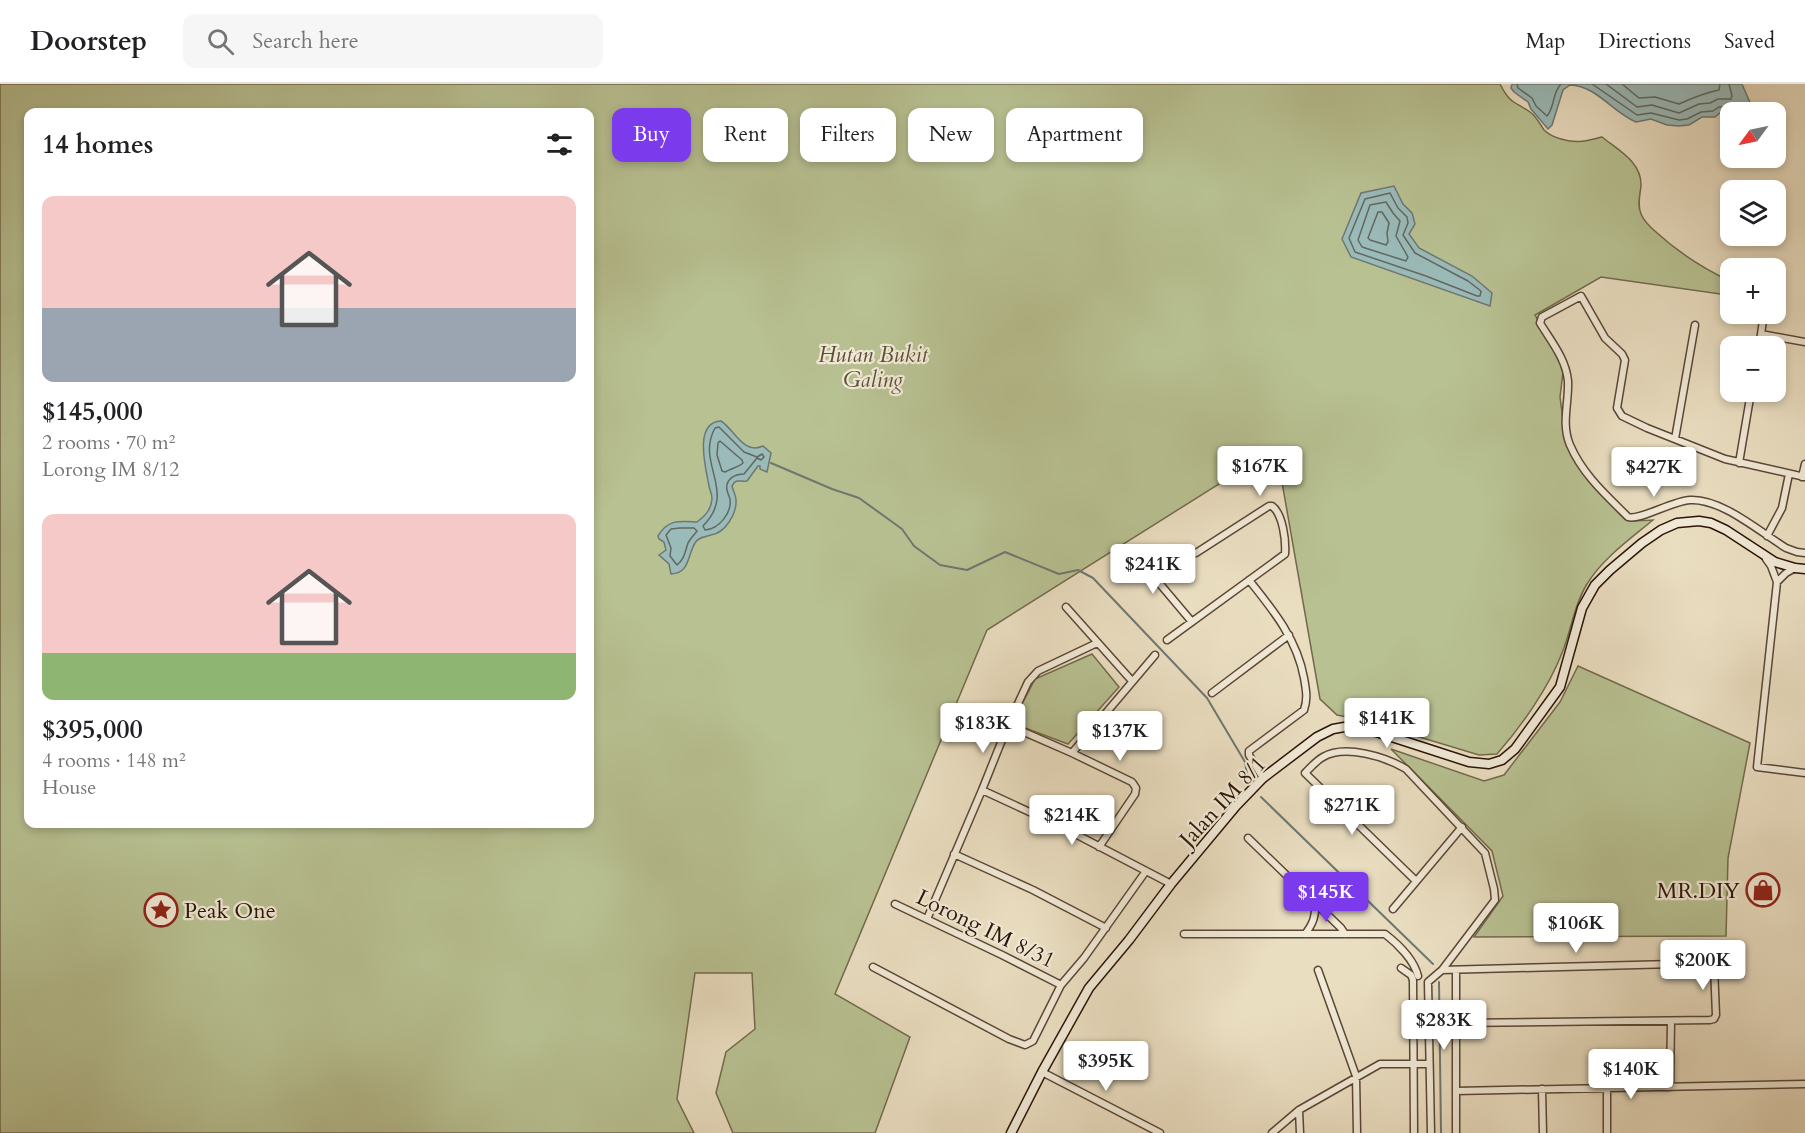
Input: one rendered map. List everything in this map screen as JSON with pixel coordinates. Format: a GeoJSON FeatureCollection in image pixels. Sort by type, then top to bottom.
{"type":"FeatureCollection","features":[{"type":"Feature","properties":{"kind":"street"},"geometry":{"type":"LineString","coordinates":[[1805,464],[1804,477],[1738,463],[1707,453],[1622,416],[1617,408],[1625,360],[1622,354],[1605,338],[1581,296],[1542,317],[1540,323],[1562,358],[1568,380],[1565,425],[1570,444],[1586,474],[1631,519],[1670,504],[1695,500],[1722,508],[1786,548],[1805,553]]}},
{"type":"Feature","properties":{"kind":"street"},"geometry":{"type":"LineString","coordinates":[[1762,324],[1761,334],[1805,342]]}},
{"type":"Feature","properties":{"kind":"street"},"geometry":{"type":"LineString","coordinates":[[1675,439],[1695,325]]}},
{"type":"Feature","properties":{"kind":"street"},"geometry":{"type":"LineString","coordinates":[[1738,463],[1749,402]]}},
{"type":"Feature","properties":{"kind":"street"},"geometry":{"type":"LineString","coordinates":[[1767,536],[1782,508],[1789,474]]}},
{"type":"Feature","properties":{"kind":"street"},"geometry":{"type":"LineString","coordinates":[[1167,640],[1285,554],[1286,543],[1278,510],[1269,506],[1196,553]]}},
{"type":"Feature","properties":{"kind":"street","name":"Jalan IM 8/1"},"geometry":{"type":"LineString","coordinates":[[1011,1133],[1089,988],[1236,806],[1263,778],[1317,737],[1334,729],[1350,726],[1368,729],[1468,762],[1489,765],[1502,760],[1515,749],[1560,687],[1573,633],[1590,592],[1610,570],[1642,543],[1671,525],[1688,521],[1711,523],[1726,530],[1778,564],[1805,569]]}},
{"type":"Feature","properties":{"kind":"street"},"geometry":{"type":"LineString","coordinates":[[1133,552],[1192,622]]}},
{"type":"Feature","properties":{"kind":"street"},"geometry":{"type":"LineString","coordinates":[[1761,554],[1771,566],[1777,582],[1757,767],[1805,773]]}},
{"type":"Feature","properties":{"kind":"street"},"geometry":{"type":"LineString","coordinates":[[1777,582],[1795,568]]}},
{"type":"Feature","properties":{"kind":"street"},"geometry":{"type":"LineString","coordinates":[[1249,580],[1282,622],[1289,635],[1302,669],[1308,699],[1304,710],[1249,751],[1248,755],[1263,778]]}},
{"type":"Feature","properties":{"kind":"street"},"geometry":{"type":"LineString","coordinates":[[1066,608],[1132,681]]}},
{"type":"Feature","properties":{"kind":"street"},"geometry":{"type":"LineString","coordinates":[[1212,693],[1289,635]]}},
{"type":"Feature","properties":{"kind":"street"},"geometry":{"type":"LineString","coordinates":[[927,919],[1028,682],[1052,663],[1098,643]]}},
{"type":"Feature","properties":{"kind":"street"},"geometry":{"type":"LineString","coordinates":[[1072,753],[1155,655]]}},
{"type":"Feature","properties":{"kind":"street"},"geometry":{"type":"LineString","coordinates":[[1008,725],[1132,782],[1136,788],[1135,794],[1099,847]]}},
{"type":"Feature","properties":{"kind":"street"},"geometry":{"type":"LineString","coordinates":[[1416,881],[1305,773],[1325,755],[1341,751],[1356,752],[1393,761],[1406,769],[1485,853],[1494,889],[1494,900],[1442,970],[1428,982]]}},
{"type":"Feature","properties":{"kind":"street"},"geometry":{"type":"LineString","coordinates":[[982,790],[1062,827],[1171,884]]}},
{"type":"Feature","properties":{"kind":"street"},"geometry":{"type":"LineString","coordinates":[[1392,909],[1462,827]]}},
{"type":"Feature","properties":{"kind":"street"},"geometry":{"type":"LineString","coordinates":[[1248,838],[1345,934]]}},
{"type":"Feature","properties":{"kind":"street"},"geometry":{"type":"LineString","coordinates":[[954,854],[1033,890],[1106,928]]}},
{"type":"Feature","properties":{"kind":"street"},"geometry":{"type":"LineString","coordinates":[[873,967],[1009,1039],[1025,1045],[1033,1041],[1061,985],[1084,958],[1146,871]]}},
{"type":"Feature","properties":{"kind":"street"},"geometry":{"type":"LineString","coordinates":[[1305,934],[1313,922],[1316,903]]}},
{"type":"Feature","properties":{"kind":"street","name":"Lorong IM 8/31"},"geometry":{"type":"LineString","coordinates":[[895,904],[1061,985]]}},
{"type":"Feature","properties":{"kind":"street"},"geometry":{"type":"LineString","coordinates":[[1184,934],[1385,934],[1395,941],[1417,969],[1413,980],[1414,1133]]}},
{"type":"Feature","properties":{"kind":"street"},"geometry":{"type":"LineString","coordinates":[[1442,970],[1712,963],[1714,967],[1716,1015],[1710,1020],[1456,1023]]}},
{"type":"Feature","properties":{"kind":"street"},"geometry":{"type":"LineString","coordinates":[[1401,968],[1428,982]]}},
{"type":"Feature","properties":{"kind":"street"},"geometry":{"type":"LineString","coordinates":[[1318,970],[1356,1077],[1357,1133]]}},
{"type":"Feature","properties":{"kind":"street"},"geometry":{"type":"LineString","coordinates":[[1456,970],[1456,1133]]}},
{"type":"Feature","properties":{"kind":"street"},"geometry":{"type":"LineString","coordinates":[[1428,982],[1431,1133]]}},
{"type":"Feature","properties":{"kind":"street"},"geometry":{"type":"LineString","coordinates":[[1670,1087],[1671,1021]]}},
{"type":"Feature","properties":{"kind":"street"},"geometry":{"type":"LineString","coordinates":[[1272,1133],[1299,1110],[1380,1064],[1429,1064]]}},
{"type":"Feature","properties":{"kind":"street"},"geometry":{"type":"LineString","coordinates":[[1042,1072],[1160,1133]]}},
{"type":"Feature","properties":{"kind":"street"},"geometry":{"type":"LineString","coordinates":[[1456,1091],[1805,1084]]}},
{"type":"Feature","properties":{"kind":"street"},"geometry":{"type":"LineString","coordinates":[[1607,1088],[1607,1133]]}},
{"type":"Feature","properties":{"kind":"street"},"geometry":{"type":"LineString","coordinates":[[1542,1089],[1543,1133]]}},
{"type":"Feature","properties":{"kind":"street"},"geometry":{"type":"LineString","coordinates":[[1299,1110],[1300,1133]]}},
{"type":"Feature","properties":{"kind":"green space","name":"Hutan Bukit Galing"},"geometry":{"type":"Polygon","coordinates":[[[0,84],[1500,84],[1510,99],[1532,114],[1550,135],[1577,142],[1602,137],[1628,157],[1638,170],[1640,178],[1639,207],[1642,217],[1647,224],[1682,253],[1720,276],[1720,294],[1601,277],[1535,315],[1564,364],[1560,397],[1565,435],[1586,476],[1632,521],[1653,520],[1609,557],[1587,584],[1550,679],[1525,719],[1497,754],[1479,755],[1363,720],[1337,715],[1320,699],[1276,448],[987,630],[835,994],[910,1037],[875,1133],[733,1133],[716,1093],[726,1052],[755,1029],[752,973],[695,973],[677,1099],[694,1133],[0,1133],[0,84]]]}},
{"type":"Feature","properties":{"kind":"green space"},"geometry":{"type":"Polygon","coordinates":[[[1092,654],[1119,687],[1068,744],[1012,723],[1035,679],[1092,654]]]}},
{"type":"Feature","properties":{"kind":"green space"},"geometry":{"type":"Polygon","coordinates":[[[1578,666],[1750,743],[1728,858],[1726,936],[1474,937],[1503,896],[1492,851],[1391,749],[1484,781],[1504,775],[1560,702],[1578,666]]]}},
{"type":"Feature","properties":{"kind":"water"},"geometry":{"type":"Polygon","coordinates":[[[1512,84],[1742,84],[1750,102],[1720,102],[1720,113],[1715,117],[1702,117],[1689,125],[1667,125],[1651,119],[1636,122],[1588,90],[1570,85],[1563,90],[1552,125],[1548,129],[1528,102],[1511,88],[1512,84]]]}},
{"type":"Feature","properties":{"kind":"water"},"geometry":{"type":"Polygon","coordinates":[[[1394,186],[1403,204],[1412,213],[1415,224],[1409,234],[1419,248],[1472,276],[1492,293],[1490,306],[1351,257],[1342,239],[1361,193],[1394,186]]]}},
{"type":"Feature","properties":{"kind":"water"},"geometry":{"type":"Polygon","coordinates":[[[721,421],[745,444],[756,448],[763,446],[771,453],[767,472],[758,466],[747,481],[737,481],[732,486],[736,505],[729,522],[721,531],[698,539],[682,571],[671,574],[669,564],[659,555],[666,550],[664,542],[658,536],[666,526],[674,522],[697,522],[709,510],[712,497],[704,458],[704,438],[712,423],[721,421]]]}},
{"type":"Feature","properties":{"kind":"waterway"},"geometry":{"type":"LineString","coordinates":[[771,463],[859,498],[902,529],[914,546],[940,565],[967,570],[1005,552],[1059,574],[1078,570],[1093,578],[1207,698],[1245,762],[1247,774]]}},
{"type":"Feature","properties":{"kind":"waterway"},"geometry":{"type":"LineString","coordinates":[[1261,797],[1433,964]]}},
{"type":"Feature","properties":{"kind":"waterway"},"geometry":{"type":"LineString","coordinates":[[1439,982],[1441,1133]]}},
{"type":"Feature","properties":{"kind":"place","name":"MR.DIY"},"geometry":{"type":"Point","coordinates":[1763,890]}},
{"type":"Feature","properties":{"kind":"place","name":"Peak One"},"geometry":{"type":"Point","coordinates":[161,910]}}]}
